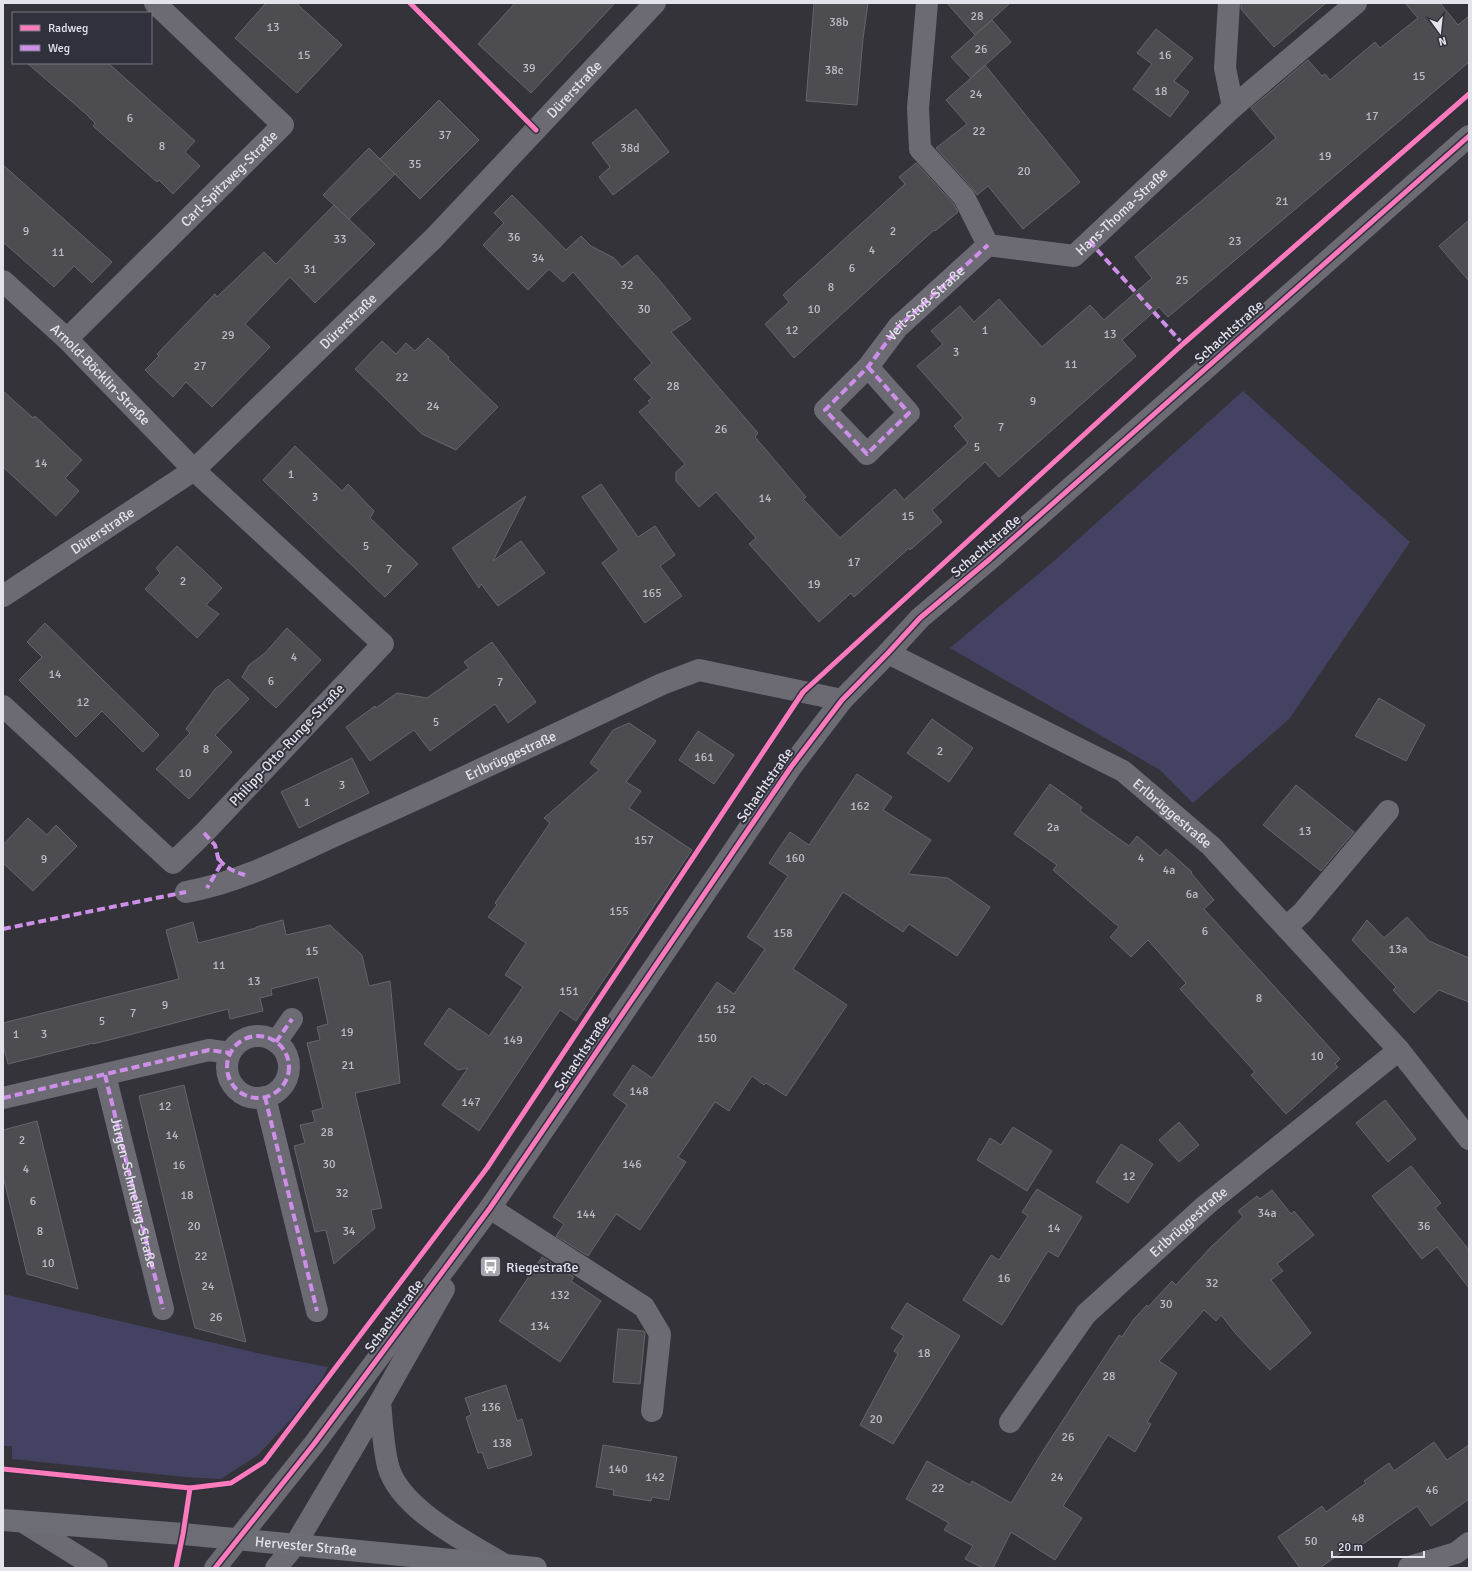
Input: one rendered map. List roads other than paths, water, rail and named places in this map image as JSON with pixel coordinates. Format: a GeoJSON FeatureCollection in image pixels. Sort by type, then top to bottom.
{"type":"FeatureCollection","features":[{"type":"Feature","properties":{"kind":"main road","name":"Hervester Straße"},"geometry":{"type":"LineString","coordinates":[[13,1521],[295,1545],[536,1568]]}},
{"type":"Feature","properties":{"kind":"street","name":"Carl-Spitzweg-Straße"},"geometry":{"type":"LineString","coordinates":[[66,339],[283,125],[156,3]]}},
{"type":"Feature","properties":{"kind":"street","name":"Dürerstraße"},"geometry":{"type":"LineString","coordinates":[[3,596],[194,470],[434,238],[655,3]]}},
{"type":"Feature","properties":{"kind":"street"},"geometry":{"type":"LineString","coordinates":[[927,3],[918,108],[920,149],[964,197],[988,245]]}},
{"type":"Feature","properties":{"kind":"street"},"geometry":{"type":"LineString","coordinates":[[1229,3],[1225,68],[1232,107]]}},
{"type":"Feature","properties":{"kind":"street","name":"Hans-Thoma-Straße"},"geometry":{"type":"LineString","coordinates":[[988,245],[1074,256],[1232,107],[1356,3]]}},
{"type":"Feature","properties":{"kind":"street","name":"Schachtstraße"},"geometry":{"type":"LineString","coordinates":[[215,1568],[314,1444],[490,1208],[791,767],[842,700],[920,618],[990,560],[1469,136]]}},
{"type":"Feature","properties":{"kind":"street","name":"Veit-Stoß-Straße"},"geometry":{"type":"LineString","coordinates":[[868,367],[898,328],[988,245]]}},
{"type":"Feature","properties":{"kind":"street","name":"Arnold-Böcklin-Straße"},"geometry":{"type":"LineString","coordinates":[[3,281],[66,339],[194,470]]}},
{"type":"Feature","properties":{"kind":"street","name":"Philipp-Otto-Runge-Straße"},"geometry":{"type":"LineString","coordinates":[[3,706],[173,863],[204,833],[383,644],[194,470]]}},
{"type":"Feature","properties":{"kind":"street","name":"Erlbrüggestraße"},"geometry":{"type":"LineString","coordinates":[[888,653],[1122,771],[1211,846],[1398,1050],[1469,1139]]}},
{"type":"Feature","properties":{"kind":"street","name":"Erlbrüggestraße"},"geometry":{"type":"LineString","coordinates":[[186,892],[206,888],[245,875],[444,787],[662,684],[699,670],[842,700]]}},
{"type":"Feature","properties":{"kind":"street"},"geometry":{"type":"LineString","coordinates":[[1286,927],[1302,913],[1388,811]]}},
{"type":"Feature","properties":{"kind":"street"},"geometry":{"type":"LineString","coordinates":[[276,1042],[292,1019]]}},
{"type":"Feature","properties":{"kind":"street"},"geometry":{"type":"LineString","coordinates":[[259,1036],[276,1042],[287,1056],[289,1064],[285,1082],[274,1094],[265,1098],[248,1097],[240,1093],[233,1086],[227,1071],[227,1062],[230,1053],[238,1043],[250,1037],[259,1036]]}},
{"type":"Feature","properties":{"kind":"street"},"geometry":{"type":"LineString","coordinates":[[3,1098],[209,1050],[230,1053]]}},
{"type":"Feature","properties":{"kind":"street","name":"Erlbrüggestraße"},"geometry":{"type":"LineString","coordinates":[[1010,1422],[1086,1314],[1206,1205],[1398,1050]]}},
{"type":"Feature","properties":{"kind":"street","name":"Jürgen-Schmeling-Straße"},"geometry":{"type":"LineString","coordinates":[[105,1075],[163,1309]]}},
{"type":"Feature","properties":{"kind":"street"},"geometry":{"type":"LineString","coordinates":[[265,1098],[317,1312]]}},
{"type":"Feature","properties":{"kind":"street"},"geometry":{"type":"LineString","coordinates":[[490,1208],[644,1307],[660,1334],[652,1411]]}},
{"type":"Feature","properties":{"kind":"street","name":"Schachtstraße"},"geometry":{"type":"LineString","coordinates":[[276,1568],[295,1545],[380,1402],[490,1208]]}},
{"type":"Feature","properties":{"kind":"street"},"geometry":{"type":"LineString","coordinates":[[380,1402],[382,1430],[389,1467],[401,1491],[432,1521],[505,1565]]}},
{"type":"Feature","properties":{"kind":"street"},"geometry":{"type":"LineString","coordinates":[[13,1521],[97,1568]]}},
{"type":"Feature","properties":{"kind":"street"},"geometry":{"type":"LineString","coordinates":[[1409,1567],[1456,1553],[1469,1543]]}},
{"type":"Feature","properties":{"kind":"place","name":"Riegestraße"},"geometry":{"type":"Point","coordinates":[491,1267]}}]}
